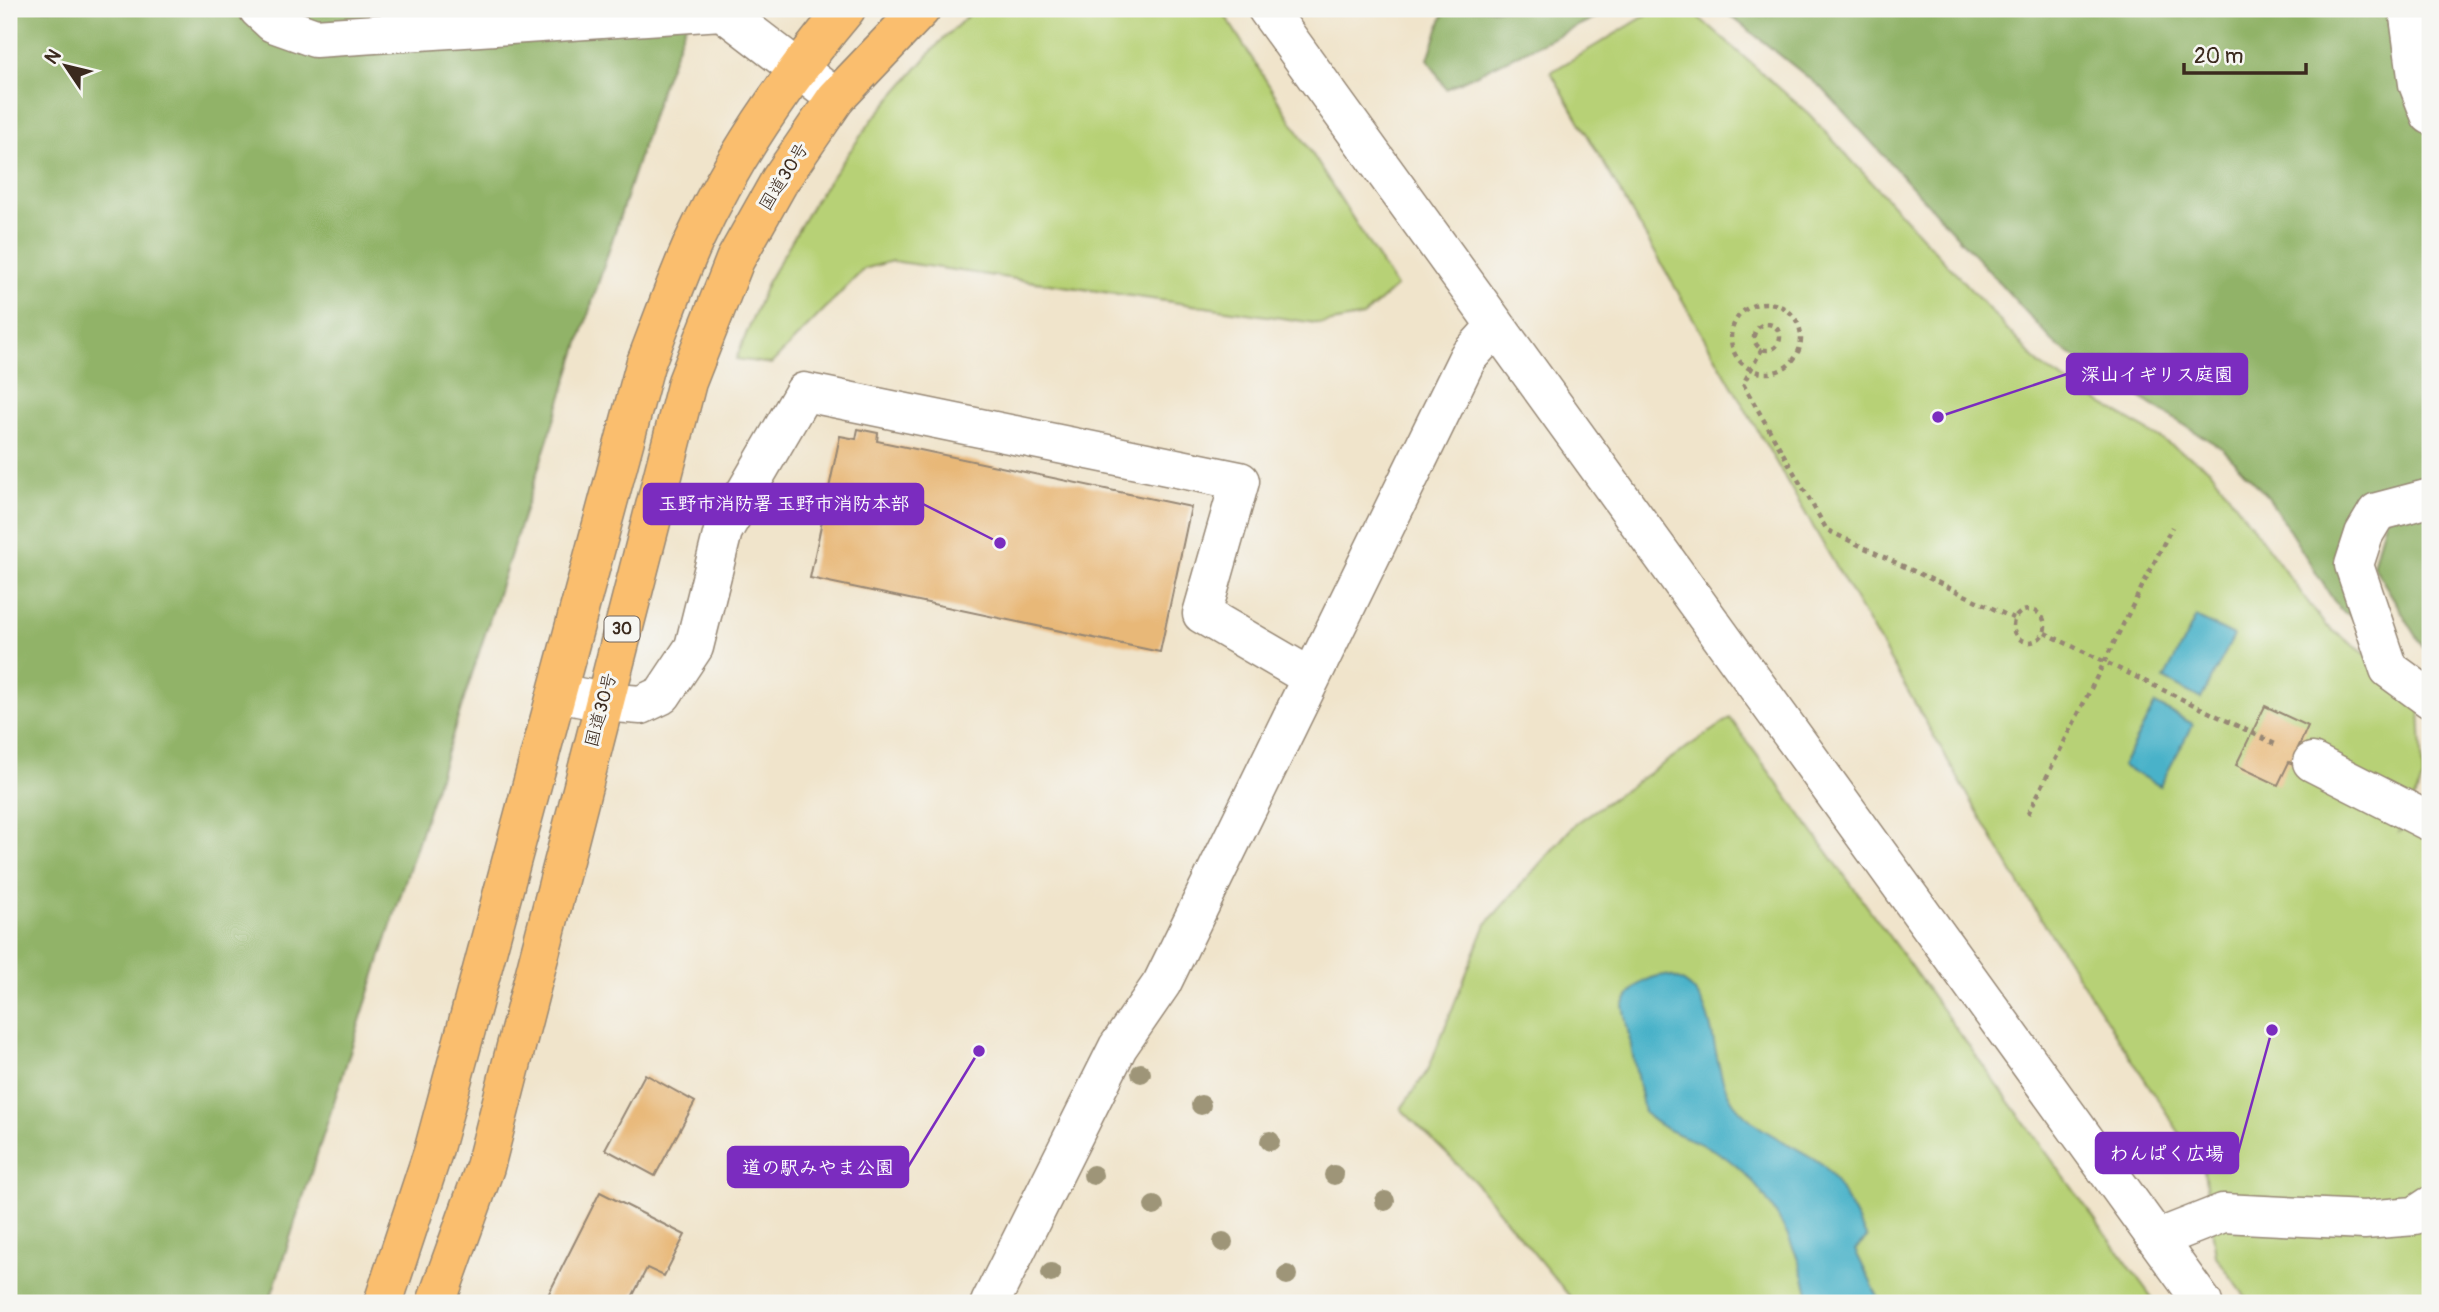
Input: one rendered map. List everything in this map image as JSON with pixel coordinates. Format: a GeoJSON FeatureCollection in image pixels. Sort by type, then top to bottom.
{"type":"FeatureCollection","features":[{"type":"Feature","properties":{"kind":"highway","name":"30"},"geometry":{"type":"LineString","coordinates":[[383,1303],[433,1152],[645,365],[694,240],[739,157],[798,66],[846,9]]}},
{"type":"Feature","properties":{"kind":"highway","name":"国道30号"},"geometry":{"type":"LineString","coordinates":[[436,1303],[485,1167],[687,382],[735,260],[780,180],[836,99],[921,9]]}},
{"type":"Feature","properties":{"kind":"street"},"geometry":{"type":"LineString","coordinates":[[258,9],[273,23],[315,38],[722,11],[798,66],[836,99]]}},
{"type":"Feature","properties":{"kind":"street"},"geometry":{"type":"LineString","coordinates":[[1267,9],[1494,327],[2203,1303]]}},
{"type":"Feature","properties":{"kind":"street"},"geometry":{"type":"LineString","coordinates":[[2407,9],[2418,83],[2430,115]]}},
{"type":"Feature","properties":{"kind":"street"},"geometry":{"type":"LineString","coordinates":[[990,1303],[1118,1047],[1162,983],[1468,357],[1494,327]]}},
{"type":"Feature","properties":{"kind":"street"},"geometry":{"type":"LineString","coordinates":[[558,693],[603,702],[641,705],[662,695],[694,647],[723,531],[804,392],[1240,481],[1202,614],[1310,677]]}},
{"type":"Feature","properties":{"kind":"street"},"geometry":{"type":"LineString","coordinates":[[2430,498],[2377,512],[2364,534],[2354,565],[2389,669],[2430,699]]}},
{"type":"Feature","properties":{"kind":"street"},"geometry":{"type":"LineString","coordinates":[[2312,762],[2429,816]]}},
{"type":"Feature","properties":{"kind":"street"},"geometry":{"type":"LineString","coordinates":[[2157,1239],[2223,1213],[2364,1220],[2415,1216],[2430,1206]]}},
{"type":"Feature","properties":{"kind":"path"},"geometry":{"type":"LineString","coordinates":[[1757,303],[1781,305],[1797,321],[1801,331],[1798,353],[1791,362],[1773,372],[1750,370],[1734,353],[1732,328],[1737,317],[1757,303]]}},
{"type":"Feature","properties":{"kind":"path"},"geometry":{"type":"LineString","coordinates":[[1765,324],[1773,325],[1780,335],[1778,344],[1771,349],[1762,349],[1756,344],[1755,331],[1765,324]]}},
{"type":"Feature","properties":{"kind":"path"},"geometry":{"type":"LineString","coordinates":[[1762,349],[1743,384],[1827,530],[2015,619]]}},
{"type":"Feature","properties":{"kind":"path"},"geometry":{"type":"LineString","coordinates":[[2028,814],[2172,527]]}},
{"type":"Feature","properties":{"kind":"path"},"geometry":{"type":"LineString","coordinates":[[2023,611],[2034,611],[2046,622],[2045,633],[2038,641],[2023,642],[2013,631],[2015,619],[2023,611]]}},
{"type":"Feature","properties":{"kind":"path"},"geometry":{"type":"LineString","coordinates":[[2045,633],[2312,762]]}},
{"type":"Feature","properties":{"kind":"green space"},"geometry":{"type":"Polygon","coordinates":[[[9,9],[692,9],[661,89],[269,1303],[9,1303],[9,9]]]}},
{"type":"Feature","properties":{"kind":"green space"},"geometry":{"type":"Polygon","coordinates":[[[975,9],[1221,9],[1396,287],[1363,316],[1322,324],[892,261],[864,269],[771,364],[736,359],[767,283],[816,199],[872,120],[939,43],[975,9]]]}},
{"type":"Feature","properties":{"kind":"green space"},"geometry":{"type":"Polygon","coordinates":[[[1445,9],[1613,9],[1446,89],[1428,59],[1445,9]]]}},
{"type":"Feature","properties":{"kind":"green space"},"geometry":{"type":"Polygon","coordinates":[[[1657,9],[1689,9],[1809,114],[2041,366],[2210,469],[2325,625],[2367,655],[2420,705],[2423,779],[2399,832],[2430,813],[2430,1303],[2250,1303],[2216,1256],[2204,1171],[2022,889],[1551,72],[1657,9]]]}},
{"type":"Feature","properties":{"kind":"green space"},"geometry":{"type":"Polygon","coordinates":[[[1722,9],[2430,9],[2430,658],[2373,565],[2393,489],[2360,497],[2347,511],[2345,534],[2356,619],[2339,609],[2268,497],[2223,449],[2057,346],[1824,90],[1722,9]]]}},
{"type":"Feature","properties":{"kind":"green space"},"geometry":{"type":"Polygon","coordinates":[[[1730,718],[2156,1303],[1575,1303],[1475,1182],[1401,1109],[1428,1070],[1486,924],[1575,824],[1730,718]]]}},
{"type":"Feature","properties":{"kind":"water"},"geometry":{"type":"Polygon","coordinates":[[[2196,617],[2234,636],[2201,699],[2164,679],[2196,617]]]}},
{"type":"Feature","properties":{"kind":"water"},"geometry":{"type":"Polygon","coordinates":[[[2155,704],[2193,724],[2160,786],[2122,766],[2155,704]]]}},
{"type":"Feature","properties":{"kind":"water"},"geometry":{"type":"Polygon","coordinates":[[[1664,975],[1683,981],[1696,993],[1705,1009],[1719,1067],[1734,1103],[1753,1122],[1822,1164],[1833,1177],[1867,1238],[1855,1250],[1881,1303],[1810,1303],[1790,1240],[1767,1200],[1752,1182],[1737,1166],[1719,1153],[1671,1131],[1644,1112],[1623,1006],[1639,984],[1664,975]]]}},
{"type":"Feature","properties":{"kind":"building"},"geometry":{"type":"Polygon","coordinates":[[[858,429],[878,433],[877,441],[1191,507],[1160,652],[810,578],[840,436],[856,439],[858,429]]]}},
{"type":"Feature","properties":{"kind":"building"},"geometry":{"type":"Polygon","coordinates":[[[2265,706],[2308,726],[2298,748],[2306,752],[2299,766],[2289,762],[2278,785],[2236,765],[2265,706]]]}},
{"type":"Feature","properties":{"kind":"building"},"geometry":{"type":"Polygon","coordinates":[[[645,1074],[695,1102],[655,1176],[605,1149],[645,1074]]]}},
{"type":"Feature","properties":{"kind":"building"},"geometry":{"type":"Polygon","coordinates":[[[600,1192],[685,1235],[664,1276],[647,1268],[629,1303],[544,1303],[600,1192]]]}},
{"type":"Feature","properties":{"kind":"place","name":"深山イギリス庭園"},"geometry":{"type":"Point","coordinates":[1938,417]}},
{"type":"Feature","properties":{"kind":"place","name":"玉野市消防署 玉野市消防本部"},"geometry":{"type":"Point","coordinates":[1000,543]}},
{"type":"Feature","properties":{"kind":"place","name":"わんぱく広場"},"geometry":{"type":"Point","coordinates":[2272,1030]}},
{"type":"Feature","properties":{"kind":"place","name":"道の駅みやま公園"},"geometry":{"type":"Point","coordinates":[979,1051]}}]}
